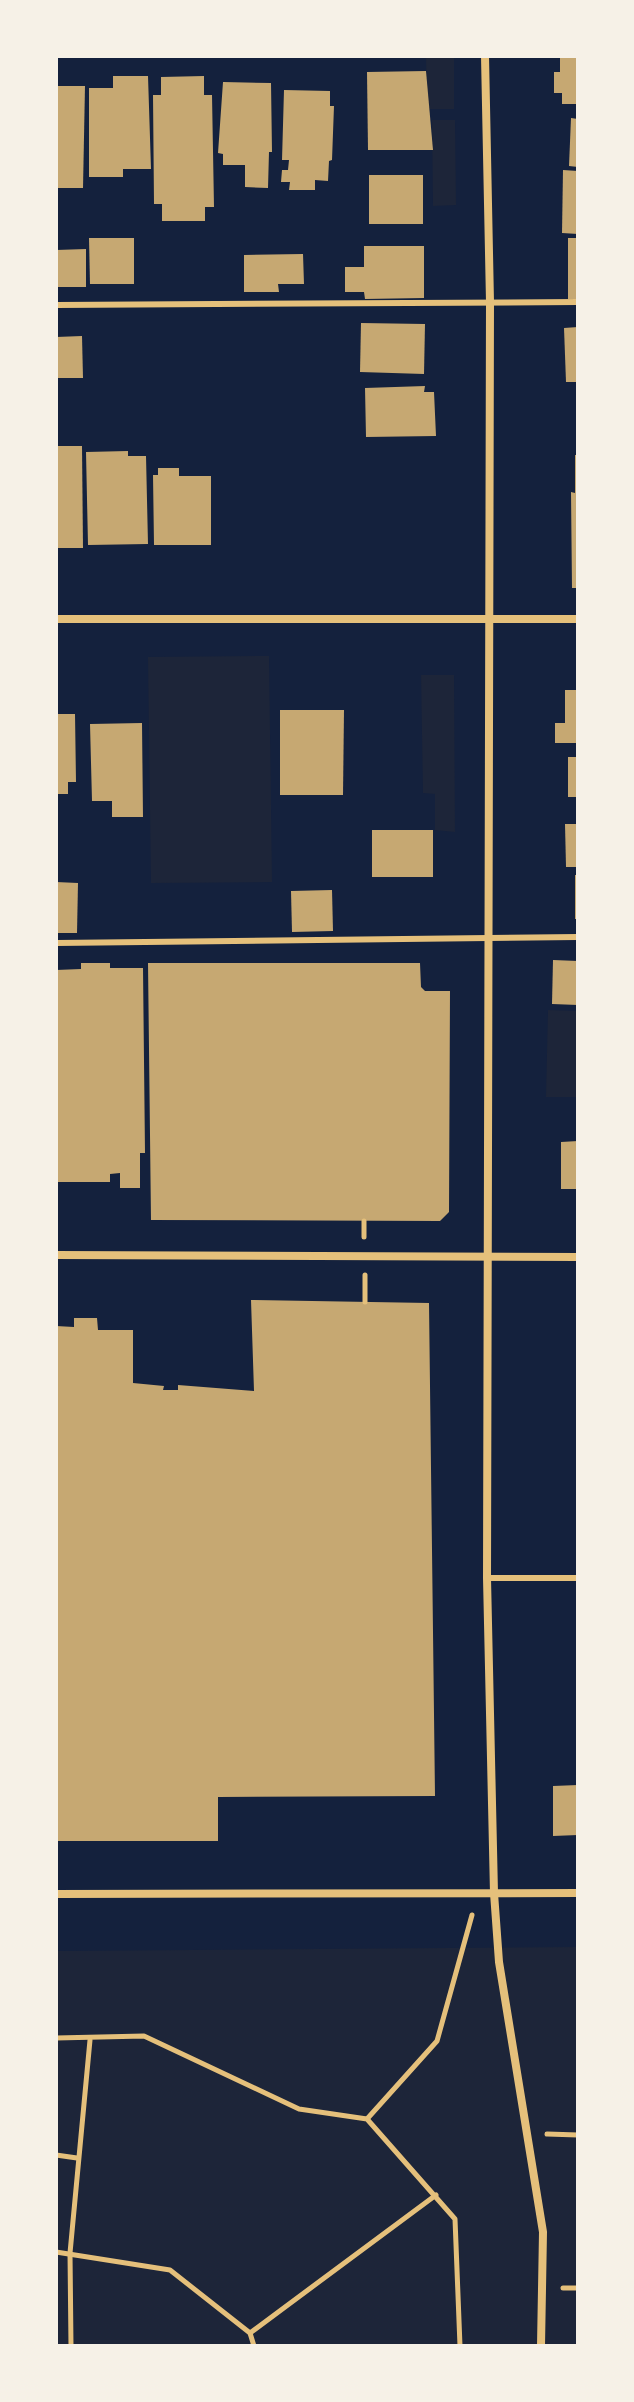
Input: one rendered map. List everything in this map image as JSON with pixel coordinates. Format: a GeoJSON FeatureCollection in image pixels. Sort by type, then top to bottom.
{"type":"FeatureCollection","features":[{"type":"Feature","properties":{"kind":"street"},"geometry":{"type":"LineString","coordinates":[[485,56],[490,302],[491,937],[487,1578],[494,1893],[499,1962],[543,2232],[541,2346]]}},
{"type":"Feature","properties":{"kind":"street"},"geometry":{"type":"LineString","coordinates":[[56,619],[578,619]]}},
{"type":"Feature","properties":{"kind":"street"},"geometry":{"type":"LineString","coordinates":[[56,1255],[578,1257]]}},
{"type":"Feature","properties":{"kind":"street"},"geometry":{"type":"LineString","coordinates":[[56,1894],[578,1893]]}},
{"type":"Feature","properties":{"kind":"lane"},"geometry":{"type":"LineString","coordinates":[[56,305],[578,302]]}},
{"type":"Feature","properties":{"kind":"lane"},"geometry":{"type":"LineString","coordinates":[[56,943],[578,937]]}},
{"type":"Feature","properties":{"kind":"lane"},"geometry":{"type":"LineString","coordinates":[[487,1578],[578,1578]]}},
{"type":"Feature","properties":{"kind":"path"},"geometry":{"type":"LineString","coordinates":[[367,2119],[437,2041],[479,1893]]}},
{"type":"Feature","properties":{"kind":"path"},"geometry":{"type":"LineString","coordinates":[[56,2038],[90,2040],[144,2036],[299,2109],[367,2119],[455,2219],[460,2346]]}},
{"type":"Feature","properties":{"kind":"path"},"geometry":{"type":"LineString","coordinates":[[71,2346],[70,2253],[90,2040]]}},
{"type":"Feature","properties":{"kind":"path"},"geometry":{"type":"LineString","coordinates":[[56,2155],[77,2158]]}},
{"type":"Feature","properties":{"kind":"path"},"geometry":{"type":"LineString","coordinates":[[250,2333],[436,2195]]}},
{"type":"Feature","properties":{"kind":"path"},"geometry":{"type":"LineString","coordinates":[[56,2252],[170,2270],[250,2333],[254,2346]]}},
{"type":"Feature","properties":{"kind":"shaded area"},"geometry":{"type":"Polygon","coordinates":[[[426,56],[454,56],[454,109],[427,109],[426,56]]]}},
{"type":"Feature","properties":{"kind":"shaded area"},"geometry":{"type":"Polygon","coordinates":[[[432,120],[455,120],[456,205],[433,206],[432,120]]]}},
{"type":"Feature","properties":{"kind":"shaded area"},"geometry":{"type":"Polygon","coordinates":[[[269,656],[272,882],[151,883],[148,657],[269,656]]]}},
{"type":"Feature","properties":{"kind":"shaded area"},"geometry":{"type":"Polygon","coordinates":[[[421,675],[454,675],[455,832],[435,830],[435,794],[423,793],[421,675]]]}},
{"type":"Feature","properties":{"kind":"shaded area"},"geometry":{"type":"Polygon","coordinates":[[[548,1010],[578,1011],[578,1097],[546,1097],[548,1010]]]}},
{"type":"Feature","properties":{"kind":"shaded area"},"geometry":{"type":"Polygon","coordinates":[[[578,1947],[578,2346],[56,2346],[56,1951],[578,1947]]]}},
{"type":"Feature","properties":{"kind":"building"},"geometry":{"type":"Polygon","coordinates":[[[560,56],[578,56],[578,104],[562,104],[562,93],[554,93],[554,72],[560,72],[560,56]]]}},
{"type":"Feature","properties":{"kind":"building"},"geometry":{"type":"Polygon","coordinates":[[[426,71],[433,150],[368,150],[367,72],[426,71]]]}},
{"type":"Feature","properties":{"kind":"building"},"geometry":{"type":"Polygon","coordinates":[[[113,76],[148,76],[151,169],[123,169],[123,177],[89,177],[89,88],[113,88],[113,76]]]}},
{"type":"Feature","properties":{"kind":"building"},"geometry":{"type":"Polygon","coordinates":[[[204,76],[204,95],[212,95],[214,207],[205,207],[205,221],[162,221],[162,204],[154,204],[153,95],[161,95],[161,77],[204,76]]]}},
{"type":"Feature","properties":{"kind":"building"},"geometry":{"type":"Polygon","coordinates":[[[223,82],[271,83],[272,152],[269,152],[268,188],[245,187],[245,165],[223,165],[223,154],[218,153],[223,82]]]}},
{"type":"Feature","properties":{"kind":"building"},"geometry":{"type":"Polygon","coordinates":[[[56,86],[85,86],[83,188],[57,188],[56,86]]]}},
{"type":"Feature","properties":{"kind":"building"},"geometry":{"type":"Polygon","coordinates":[[[284,90],[330,91],[330,106],[334,106],[332,160],[329,161],[328,181],[315,180],[315,190],[289,190],[290,182],[281,182],[282,170],[288,170],[289,160],[282,160],[284,90]]]}},
{"type":"Feature","properties":{"kind":"building"},"geometry":{"type":"Polygon","coordinates":[[[571,118],[578,119],[578,167],[569,166],[571,118]]]}},
{"type":"Feature","properties":{"kind":"building"},"geometry":{"type":"Polygon","coordinates":[[[563,170],[578,171],[578,234],[562,233],[563,170]]]}},
{"type":"Feature","properties":{"kind":"building"},"geometry":{"type":"Polygon","coordinates":[[[369,175],[423,175],[423,224],[369,224],[369,175]]]}},
{"type":"Feature","properties":{"kind":"building"},"geometry":{"type":"Polygon","coordinates":[[[89,238],[134,238],[134,284],[90,284],[89,238]]]}},
{"type":"Feature","properties":{"kind":"building"},"geometry":{"type":"Polygon","coordinates":[[[568,238],[578,238],[578,299],[568,299],[568,238]]]}},
{"type":"Feature","properties":{"kind":"building"},"geometry":{"type":"Polygon","coordinates":[[[364,246],[424,246],[424,298],[365,299],[364,292],[345,292],[345,267],[364,267],[364,246]]]}},
{"type":"Feature","properties":{"kind":"building"},"geometry":{"type":"Polygon","coordinates":[[[86,249],[86,287],[56,287],[56,250],[86,249]]]}},
{"type":"Feature","properties":{"kind":"building"},"geometry":{"type":"Polygon","coordinates":[[[303,254],[304,284],[278,284],[279,292],[244,292],[244,255],[303,254]]]}},
{"type":"Feature","properties":{"kind":"building"},"geometry":{"type":"Polygon","coordinates":[[[361,323],[425,324],[424,374],[360,372],[361,323]]]}},
{"type":"Feature","properties":{"kind":"building"},"geometry":{"type":"Polygon","coordinates":[[[578,327],[578,382],[566,382],[564,328],[578,327]]]}},
{"type":"Feature","properties":{"kind":"building"},"geometry":{"type":"Polygon","coordinates":[[[82,336],[83,378],[56,378],[56,337],[82,336]]]}},
{"type":"Feature","properties":{"kind":"building"},"geometry":{"type":"Polygon","coordinates":[[[425,386],[424,392],[434,392],[436,436],[366,437],[365,388],[425,386]]]}},
{"type":"Feature","properties":{"kind":"building"},"geometry":{"type":"Polygon","coordinates":[[[56,446],[82,446],[83,548],[56,548],[56,446]]]}},
{"type":"Feature","properties":{"kind":"building"},"geometry":{"type":"Polygon","coordinates":[[[128,451],[128,456],[146,456],[148,544],[88,545],[86,452],[128,451]]]}},
{"type":"Feature","properties":{"kind":"building"},"geometry":{"type":"Polygon","coordinates":[[[575,455],[578,455],[578,588],[572,588],[571,492],[575,493],[575,455]]]}},
{"type":"Feature","properties":{"kind":"building"},"geometry":{"type":"Polygon","coordinates":[[[158,468],[179,468],[179,476],[211,476],[211,545],[154,545],[153,475],[158,475],[158,468]]]}},
{"type":"Feature","properties":{"kind":"building"},"geometry":{"type":"Polygon","coordinates":[[[565,690],[578,690],[578,743],[555,743],[555,723],[565,723],[565,690]]]}},
{"type":"Feature","properties":{"kind":"building"},"geometry":{"type":"Polygon","coordinates":[[[280,710],[344,710],[343,795],[280,795],[280,710]]]}},
{"type":"Feature","properties":{"kind":"building"},"geometry":{"type":"Polygon","coordinates":[[[56,714],[75,714],[76,782],[68,782],[68,794],[56,794],[56,714]]]}},
{"type":"Feature","properties":{"kind":"building"},"geometry":{"type":"Polygon","coordinates":[[[142,723],[143,817],[112,817],[112,801],[92,801],[90,724],[142,723]]]}},
{"type":"Feature","properties":{"kind":"building"},"geometry":{"type":"Polygon","coordinates":[[[568,757],[578,757],[578,797],[568,797],[568,757]]]}},
{"type":"Feature","properties":{"kind":"building"},"geometry":{"type":"Polygon","coordinates":[[[565,824],[578,824],[578,867],[566,867],[565,824]]]}},
{"type":"Feature","properties":{"kind":"building"},"geometry":{"type":"Polygon","coordinates":[[[372,830],[433,830],[433,877],[372,877],[372,830]]]}},
{"type":"Feature","properties":{"kind":"building"},"geometry":{"type":"Polygon","coordinates":[[[575,875],[578,875],[578,919],[575,919],[575,875]]]}},
{"type":"Feature","properties":{"kind":"building"},"geometry":{"type":"Polygon","coordinates":[[[56,882],[78,883],[77,933],[56,933],[56,882]]]}},
{"type":"Feature","properties":{"kind":"building"},"geometry":{"type":"Polygon","coordinates":[[[332,890],[333,931],[292,932],[291,891],[332,890]]]}},
{"type":"Feature","properties":{"kind":"building"},"geometry":{"type":"Polygon","coordinates":[[[553,960],[578,961],[578,1005],[552,1004],[553,960]]]}},
{"type":"Feature","properties":{"kind":"building"},"geometry":{"type":"Polygon","coordinates":[[[81,963],[110,963],[110,968],[143,968],[145,1153],[140,1153],[140,1188],[120,1188],[120,1173],[110,1174],[110,1182],[57,1182],[56,970],[81,969],[81,963]]]}},
{"type":"Feature","properties":{"kind":"building"},"geometry":{"type":"Polygon","coordinates":[[[148,963],[420,963],[421,987],[425,991],[450,991],[449,1212],[440,1221],[151,1220],[148,963]]]}},
{"type":"Feature","properties":{"kind":"building"},"geometry":{"type":"Polygon","coordinates":[[[578,1141],[578,1189],[561,1189],[561,1142],[578,1141]]]}},
{"type":"Feature","properties":{"kind":"building"},"geometry":{"type":"Polygon","coordinates":[[[251,1300],[429,1303],[435,1796],[218,1797],[218,1841],[56,1841],[56,1326],[74,1327],[74,1318],[97,1318],[98,1330],[133,1330],[133,1383],[164,1386],[163,1390],[178,1390],[178,1385],[254,1391],[251,1300]]]}},
{"type":"Feature","properties":{"kind":"building"},"geometry":{"type":"Polygon","coordinates":[[[578,1785],[578,1835],[553,1836],[553,1786],[578,1785]]]}}]}
